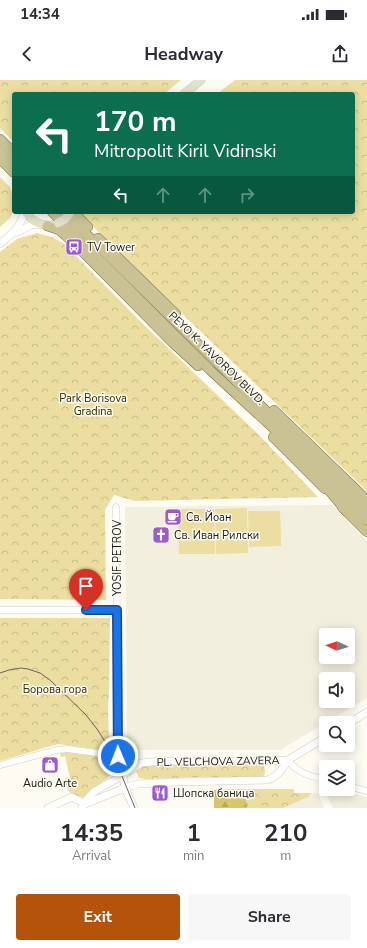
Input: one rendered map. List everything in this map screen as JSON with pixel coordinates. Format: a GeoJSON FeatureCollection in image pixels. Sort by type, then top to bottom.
{"type":"FeatureCollection","features":[{"type":"Feature","properties":{"kind":"main road"},"geometry":{"type":"LineString","coordinates":[[186,92],[201,80]]}},
{"type":"Feature","properties":{"kind":"main road"},"geometry":{"type":"LineString","coordinates":[[0,139],[12,151]]}},
{"type":"Feature","properties":{"kind":"main road"},"geometry":{"type":"LineString","coordinates":[[0,148],[12,160]]}},
{"type":"Feature","properties":{"kind":"main road"},"geometry":{"type":"LineString","coordinates":[[0,159],[12,171]]}},
{"type":"Feature","properties":{"kind":"main road"},"geometry":{"type":"LineString","coordinates":[[0,167],[12,179]]}},
{"type":"Feature","properties":{"kind":"main road"},"geometry":{"type":"LineString","coordinates":[[27,214],[33,220],[59,230],[75,244],[172,342],[238,402],[367,532]]}},
{"type":"Feature","properties":{"kind":"main road","name":"PEYO K. YAVOROV BLVD."},"geometry":{"type":"LineString","coordinates":[[54,214],[210,370],[288,437],[367,510]]}},
{"type":"Feature","properties":{"kind":"main road"},"geometry":{"type":"LineString","coordinates":[[45,225],[58,223],[65,219],[68,214]]}},
{"type":"Feature","properties":{"kind":"main road"},"geometry":{"type":"LineString","coordinates":[[71,214],[288,437]]}},
{"type":"Feature","properties":{"kind":"main road"},"geometry":{"type":"LineString","coordinates":[[74,214],[251,389],[288,422],[365,498]]}},
{"type":"Feature","properties":{"kind":"main road"},"geometry":{"type":"LineString","coordinates":[[251,389],[346,511]]}},
{"type":"Feature","properties":{"kind":"main road"},"geometry":{"type":"LineString","coordinates":[[238,402],[288,437],[365,498]]}},
{"type":"Feature","properties":{"kind":"main road","name":"PEYO K. YAVOROV BLVD."},"geometry":{"type":"LineString","coordinates":[[288,437],[367,520]]}},
{"type":"Feature","properties":{"kind":"street"},"geometry":{"type":"LineString","coordinates":[[13,234],[18,228],[24,214]]}},
{"type":"Feature","properties":{"kind":"street"},"geometry":{"type":"LineString","coordinates":[[0,244],[13,234],[32,225],[45,225]]}},
{"type":"Feature","properties":{"kind":"street","name":"YOSIF PETROV"},"geometry":{"type":"LineString","coordinates":[[116,507],[118,756],[123,776]]}},
{"type":"Feature","properties":{"kind":"street"},"geometry":{"type":"LineString","coordinates":[[0,610],[117,610]]}},
{"type":"Feature","properties":{"kind":"street"},"geometry":{"type":"LineString","coordinates":[[355,720],[367,712]]}},
{"type":"Feature","properties":{"kind":"street"},"geometry":{"type":"LineString","coordinates":[[319,741],[288,760],[296,770],[319,778]]}},
{"type":"Feature","properties":{"kind":"street"},"geometry":{"type":"LineString","coordinates":[[0,765],[57,750],[68,749],[118,756]]}},
{"type":"Feature","properties":{"kind":"street","name":"PL. VELCHOVA ZAVERA"},"geometry":{"type":"LineString","coordinates":[[288,760],[283,770],[275,777],[268,780],[155,782],[138,784],[125,788],[84,806],[87,799],[95,791],[123,776],[141,763],[161,761],[288,760]]}},
{"type":"Feature","properties":{"kind":"street"},"geometry":{"type":"LineString","coordinates":[[123,776],[125,788],[134,808]]}},
{"type":"Feature","properties":{"kind":"street"},"geometry":{"type":"LineString","coordinates":[[355,788],[367,791]]}},
{"type":"Feature","properties":{"kind":"street"},"geometry":{"type":"LineString","coordinates":[[48,808],[72,797],[84,806]]}},
{"type":"Feature","properties":{"kind":"shaded area"},"geometry":{"type":"Polygon","coordinates":[[[332,505],[367,541],[367,698],[355,705],[355,672],[319,672],[319,708],[350,708],[337,716],[319,716],[319,727],[280,750],[127,750],[125,507],[332,505]]]}},
{"type":"Feature","properties":{"kind":"shaded area"},"geometry":{"type":"Polygon","coordinates":[[[294,789],[294,793],[318,793],[324,808],[214,808],[214,790],[294,789]]]}},
{"type":"Feature","properties":{"kind":"shaded area"},"geometry":{"type":"Polygon","coordinates":[[[355,794],[367,797],[367,808],[333,808],[328,796],[355,796],[355,794]]]}},
{"type":"Feature","properties":{"kind":"green space"},"geometry":{"type":"Polygon","coordinates":[[[0,80],[181,80],[166,92],[12,92],[12,140],[0,128],[0,80]]]}},
{"type":"Feature","properties":{"kind":"green space"},"geometry":{"type":"Polygon","coordinates":[[[235,80],[367,80],[367,491],[127,261],[81,214],[355,214],[355,92],[220,92],[235,80]]]}},
{"type":"Feature","properties":{"kind":"green space"},"geometry":{"type":"Polygon","coordinates":[[[0,177],[10,187],[12,194],[12,213],[11,217],[0,227],[0,177]]]}},
{"type":"Feature","properties":{"kind":"green space","name":"Park Borisova Gradina"},"geometry":{"type":"Polygon","coordinates":[[[37,233],[52,237],[63,243],[145,326],[256,432],[318,497],[135,501],[114,495],[105,510],[106,600],[0,599],[0,252],[17,239],[37,233]]]}},
{"type":"Feature","properties":{"kind":"green space"},"geometry":{"type":"Polygon","coordinates":[[[247,508],[248,553],[216,554],[215,509],[247,508]]]}},
{"type":"Feature","properties":{"kind":"green space"},"geometry":{"type":"Polygon","coordinates":[[[178,509],[214,509],[215,554],[179,554],[178,509]]]}},
{"type":"Feature","properties":{"kind":"green space"},"geometry":{"type":"Polygon","coordinates":[[[248,511],[280,511],[281,546],[249,547],[248,511]]]}},
{"type":"Feature","properties":{"kind":"green space","name":"Борова гора"},"geometry":{"type":"Polygon","coordinates":[[[0,618],[110,618],[108,705],[109,743],[103,750],[58,744],[0,761],[0,618]]]}},
{"type":"Feature","properties":{"kind":"green space"},"geometry":{"type":"Polygon","coordinates":[[[62,751],[107,757],[111,766],[109,777],[84,797],[75,795],[67,788],[65,778],[70,777],[65,756],[61,757],[60,754],[62,751]]]}},
{"type":"Feature","properties":{"kind":"green space"},"geometry":{"type":"Polygon","coordinates":[[[154,764],[263,764],[265,772],[263,777],[256,778],[139,778],[136,771],[144,766],[154,764]]]}},
{"type":"Feature","properties":{"kind":"green space"},"geometry":{"type":"Polygon","coordinates":[[[244,789],[259,804],[249,808],[214,808],[214,790],[244,789]]]}},
{"type":"Feature","properties":{"kind":"green space"},"geometry":{"type":"Polygon","coordinates":[[[244,789],[294,789],[294,793],[311,793],[308,797],[283,808],[247,808],[244,789]]]}},
{"type":"Feature","properties":{"kind":"tram line"},"geometry":{"type":"LineString","coordinates":[[0,673],[21,668],[40,673],[50,680],[86,715],[113,754],[135,808]]}},
{"type":"Feature","properties":{"kind":"place","name":"TV Tower"},"geometry":{"type":"Point","coordinates":[74,247]}},
{"type":"Feature","properties":{"kind":"place","name":"Св. Йоан"},"geometry":{"type":"Point","coordinates":[173,517]}},
{"type":"Feature","properties":{"kind":"place","name":"Св. Иван Рилски"},"geometry":{"type":"Point","coordinates":[161,535]}},
{"type":"Feature","properties":{"kind":"place","name":"Audio Arte"},"geometry":{"type":"Point","coordinates":[50,765]}},
{"type":"Feature","properties":{"kind":"place","name":"Шопска баница"},"geometry":{"type":"Point","coordinates":[160,793]}},
{"type":"Feature","properties":{"kind":"route"},"geometry":{"type":"LineString","coordinates":[[86,610],[117,610],[118,756]]}}]}
